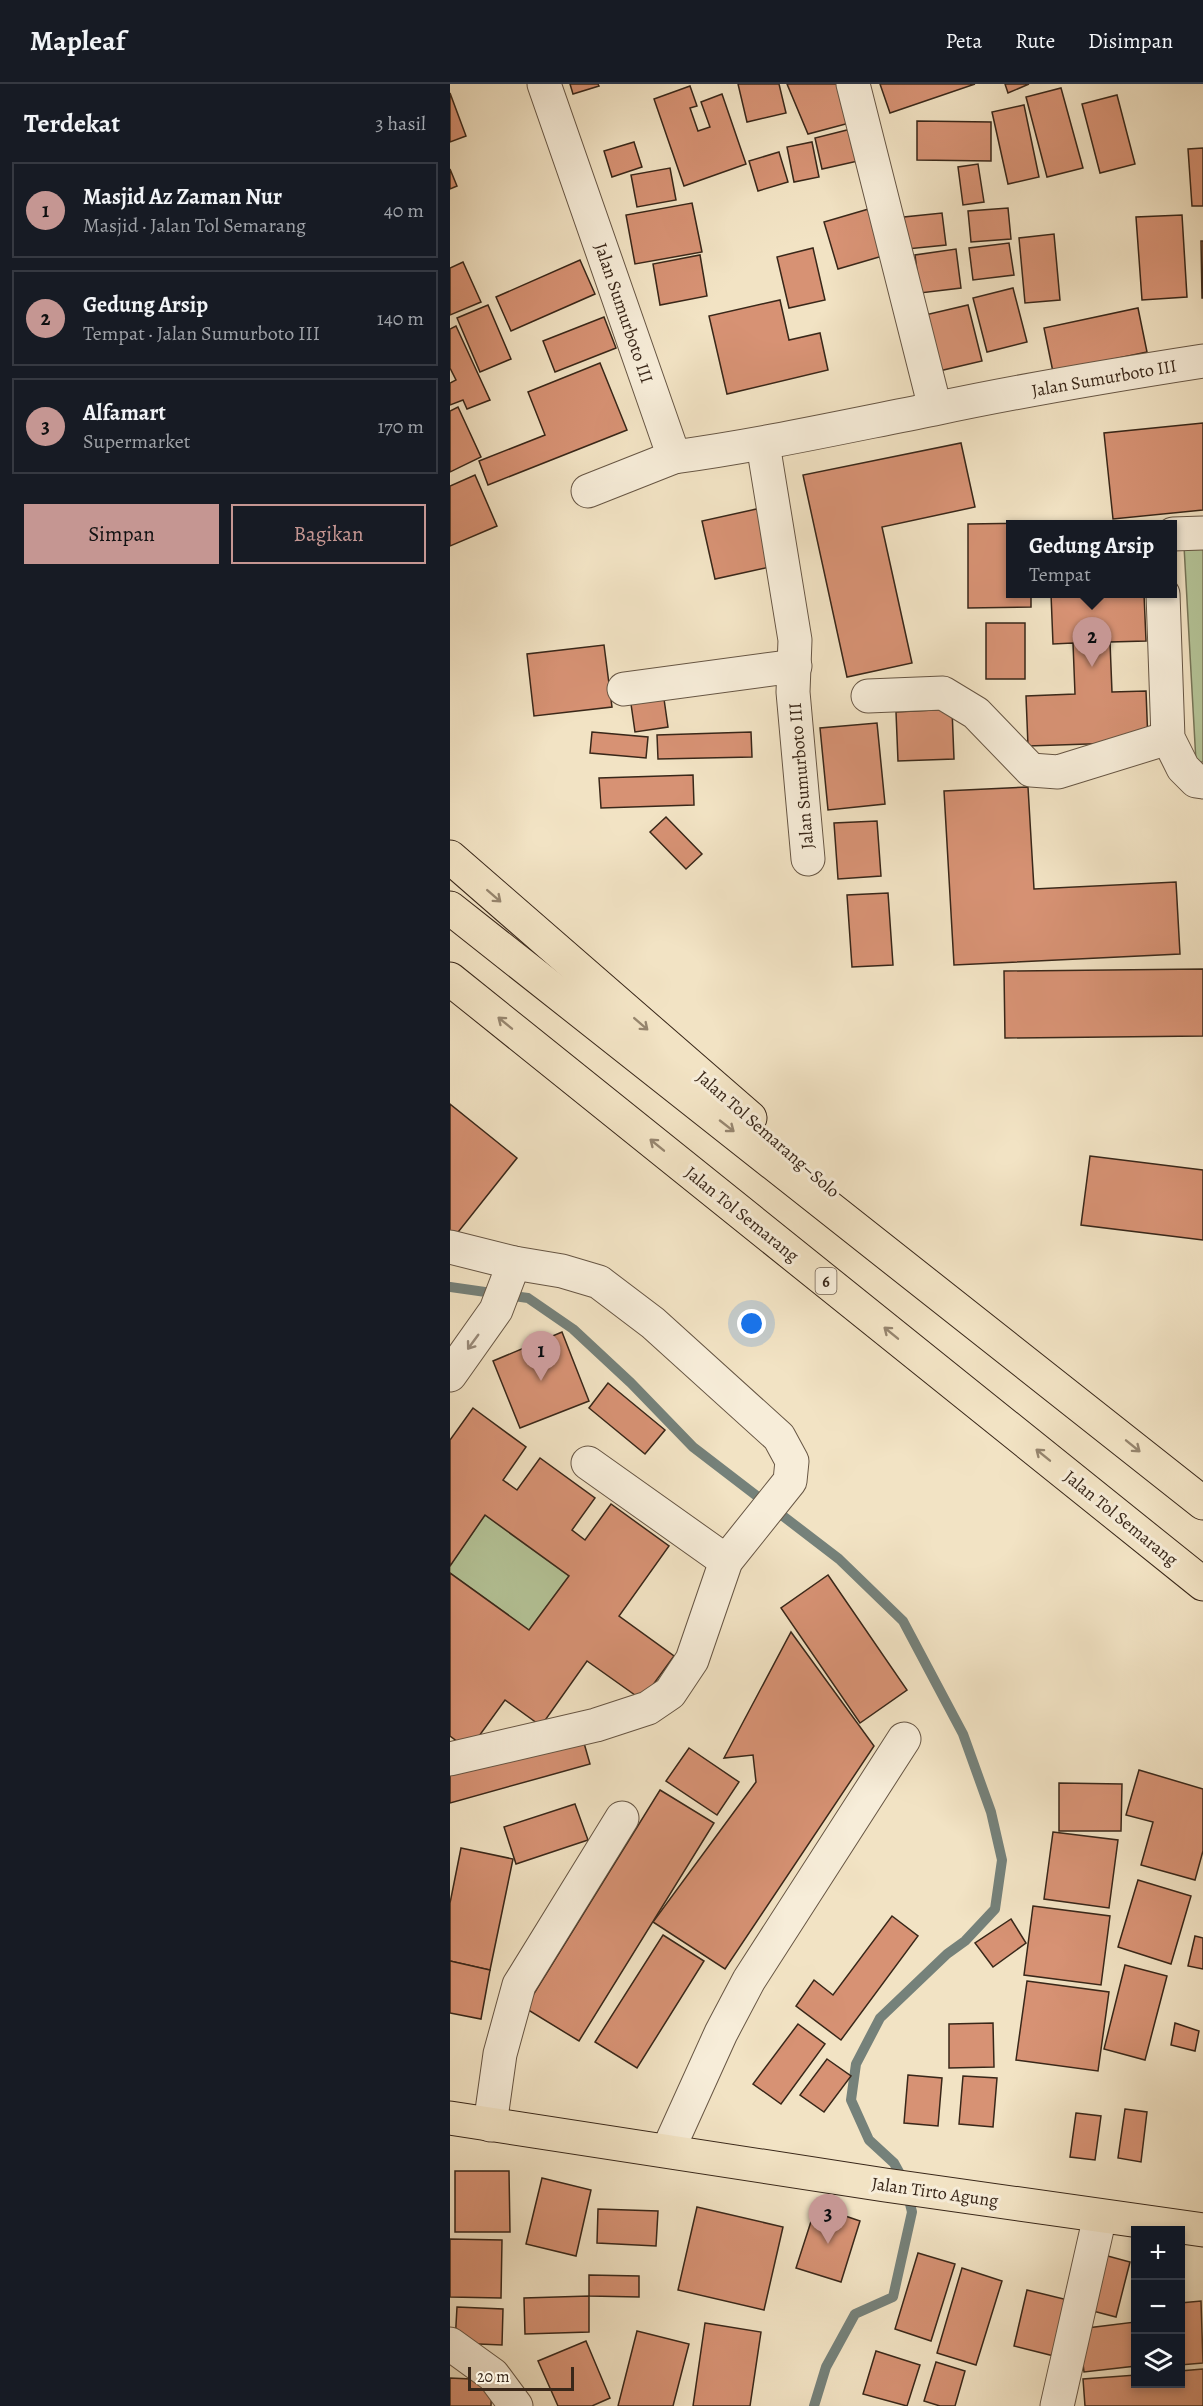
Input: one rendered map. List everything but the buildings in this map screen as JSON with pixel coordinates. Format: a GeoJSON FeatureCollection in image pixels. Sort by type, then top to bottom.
{"type":"FeatureCollection","features":[{"type":"Feature","properties":{"kind":"main road","name":"Jalan Tol Semarang–Solo"},"geometry":{"type":"LineString","coordinates":[[450,857],[1087,1410]]}},
{"type":"Feature","properties":{"kind":"main road"},"geometry":{"type":"LineString","coordinates":[[450,908],[1203,1503]]}},
{"type":"Feature","properties":{"kind":"main road","name":"Jalan Tol Semarang"},"geometry":{"type":"LineString","coordinates":[[450,979],[1203,1584]]}},
{"type":"Feature","properties":{"kind":"main road","name":"Jalan Tirto Agung"},"geometry":{"type":"LineString","coordinates":[[450,2118],[885,2185],[1203,2230]]}},
{"type":"Feature","properties":{"kind":"street","name":"Jalan Sumurboto III"},"geometry":{"type":"LineString","coordinates":[[544,84],[674,457],[763,444],[1104,376],[1203,361]]}},
{"type":"Feature","properties":{"kind":"street"},"geometry":{"type":"LineString","coordinates":[[853,84],[935,408]]}},
{"type":"Feature","properties":{"kind":"street","name":"Jalan Sumurboto III"},"geometry":{"type":"LineString","coordinates":[[763,444],[792,612],[795,666],[793,692],[808,859]]}},
{"type":"Feature","properties":{"kind":"street"},"geometry":{"type":"LineString","coordinates":[[588,491],[674,457]]}},
{"type":"Feature","properties":{"kind":"street"},"geometry":{"type":"LineString","coordinates":[[1177,534],[1203,533]]}},
{"type":"Feature","properties":{"kind":"street"},"geometry":{"type":"LineString","coordinates":[[1163,598],[1168,738],[1183,768],[1196,781],[1203,782]]}},
{"type":"Feature","properties":{"kind":"street"},"geometry":{"type":"LineString","coordinates":[[624,689],[795,666]]}},
{"type":"Feature","properties":{"kind":"street"},"geometry":{"type":"LineString","coordinates":[[868,696],[943,693],[976,713],[1031,770],[1058,772],[1168,738]]}},
{"type":"Feature","properties":{"kind":"street"},"geometry":{"type":"LineString","coordinates":[[450,1248],[512,1271],[562,1271],[599,1282],[653,1323],[779,1437],[792,1461],[790,1481],[766,1508],[726,1561],[692,1660],[670,1693],[648,1708],[597,1725],[450,1759]]}},
{"type":"Feature","properties":{"kind":"street"},"geometry":{"type":"LineString","coordinates":[[450,1375],[496,1310],[512,1271]]}},
{"type":"Feature","properties":{"kind":"street"},"geometry":{"type":"LineString","coordinates":[[588,1463],[726,1561]]}},
{"type":"Feature","properties":{"kind":"street"},"geometry":{"type":"LineString","coordinates":[[668,2150],[721,2033],[749,1980],[904,1739]]}},
{"type":"Feature","properties":{"kind":"street"},"geometry":{"type":"LineString","coordinates":[[490,2125],[500,2054],[519,1985],[622,1818]]}},
{"type":"Feature","properties":{"kind":"street"},"geometry":{"type":"LineString","coordinates":[[1057,2406],[1100,2216]]}},
{"type":"Feature","properties":{"kind":"street"},"geometry":{"type":"LineString","coordinates":[[450,2344],[493,2375],[516,2406]]}},
{"type":"Feature","properties":{"kind":"green space"},"geometry":{"type":"Polygon","coordinates":[[[1184,546],[1203,546],[1203,762],[1196,762],[1184,546]]]}},
{"type":"Feature","properties":{"kind":"green space"},"geometry":{"type":"Polygon","coordinates":[[[485,1515],[569,1576],[529,1630],[450,1573],[450,1566],[485,1515]]]}},
{"type":"Feature","properties":{"kind":"waterway"},"geometry":{"type":"LineString","coordinates":[[450,1287],[528,1298],[573,1329],[631,1383],[693,1447],[839,1559],[903,1621],[963,1734],[991,1812],[1002,1860],[995,1909],[965,1941],[947,1954],[880,2018],[856,2064],[851,2100],[869,2140],[894,2163],[905,2183],[912,2212],[893,2297],[855,2314],[826,2367],[814,2406]]}},
{"type":"Feature","properties":{"kind":"place","name":"Gedung Arsip"},"geometry":{"type":"Point","coordinates":[1092,667]}},
{"type":"Feature","properties":{"kind":"place","name":"Masjid Az Zaman Nur"},"geometry":{"type":"Point","coordinates":[541,1381]}},
{"type":"Feature","properties":{"kind":"place","name":"Alfamart"},"geometry":{"type":"Point","coordinates":[828,2244]}}]}
